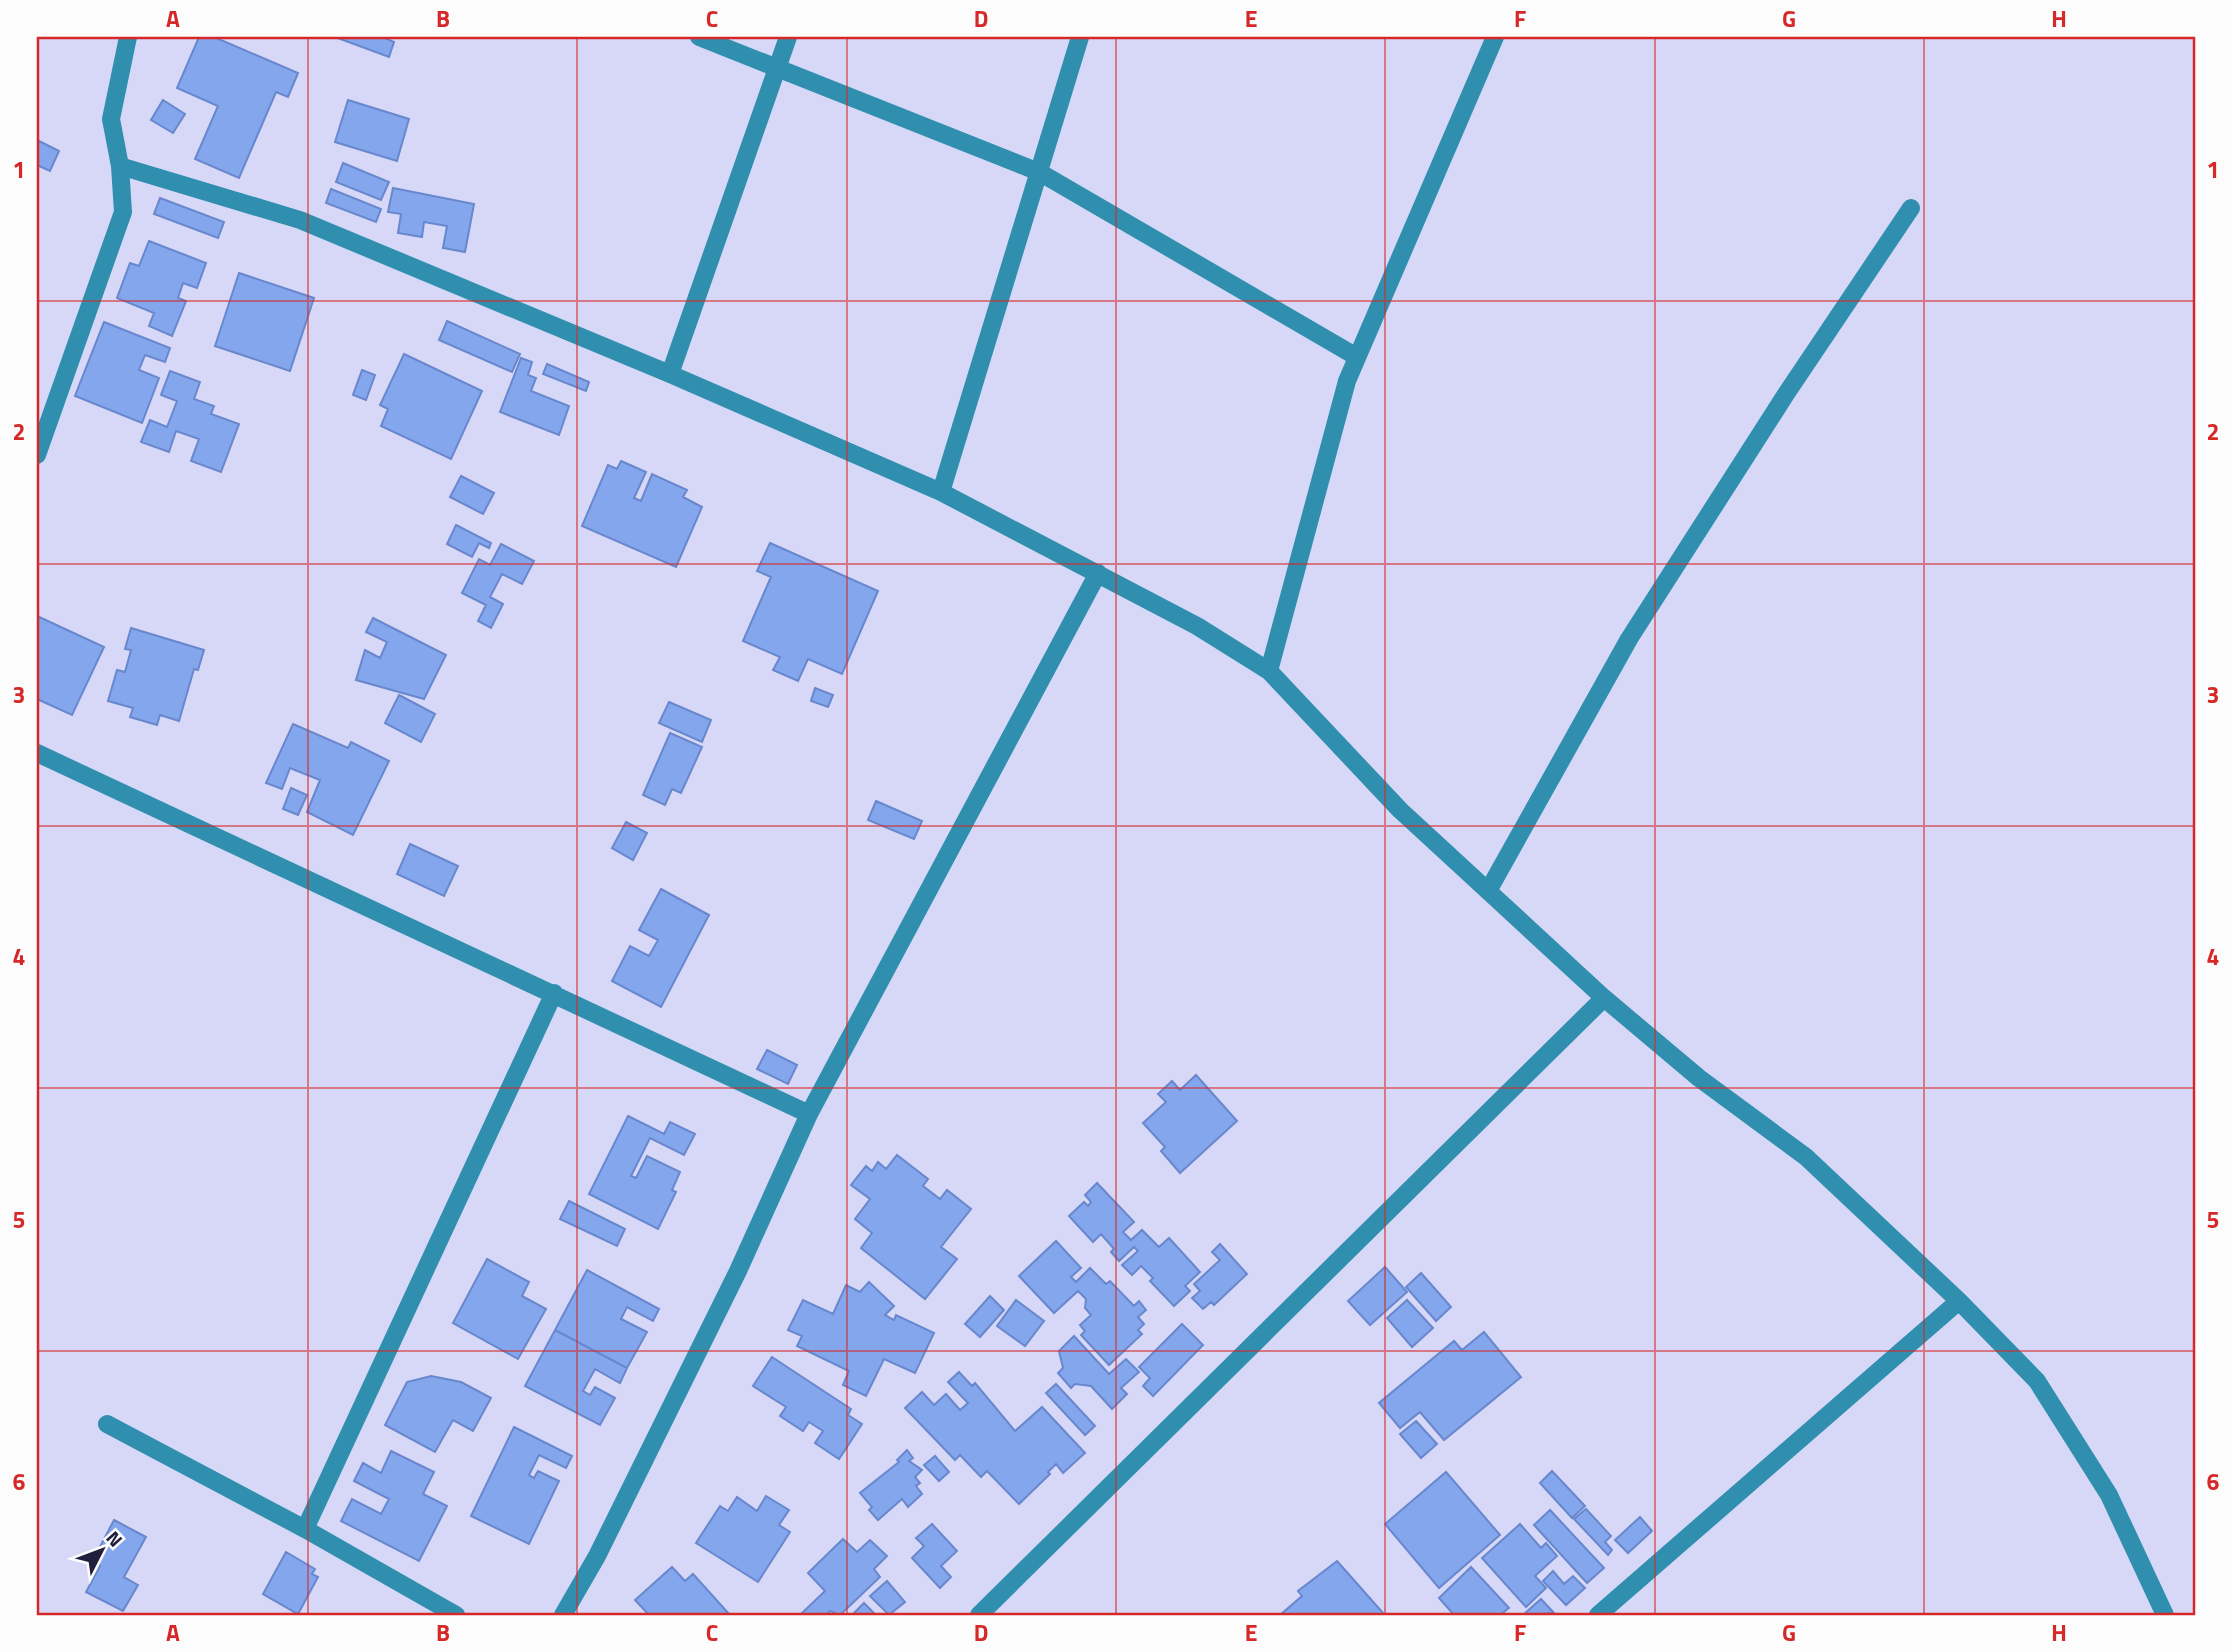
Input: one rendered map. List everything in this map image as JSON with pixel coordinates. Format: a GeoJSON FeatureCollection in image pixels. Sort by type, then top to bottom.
{"type":"FeatureCollection","features":[{"type":"Feature","properties":{"kind":"street"},"geometry":{"type":"LineString","coordinates":[[37,454],[123,212],[120,166],[111,119],[128,37]]}},
{"type":"Feature","properties":{"kind":"street"},"geometry":{"type":"LineString","coordinates":[[699,37],[1039,172],[1357,357]]}},
{"type":"Feature","properties":{"kind":"street"},"geometry":{"type":"LineString","coordinates":[[670,374],[788,37]]}},
{"type":"Feature","properties":{"kind":"street"},"geometry":{"type":"LineString","coordinates":[[941,492],[1080,37]]}},
{"type":"Feature","properties":{"kind":"street"},"geometry":{"type":"LineString","coordinates":[[1269,671],[1347,381],[1495,37]]}},
{"type":"Feature","properties":{"kind":"street"},"geometry":{"type":"LineString","coordinates":[[120,166],[300,220],[670,374],[941,492],[1197,626],[1269,671],[1400,810],[1604,998],[1699,1078],[1806,1157],[1959,1301],[2037,1381],[2109,1495],[2165,1615]]}},
{"type":"Feature","properties":{"kind":"street"},"geometry":{"type":"LineString","coordinates":[[1488,891],[1629,639],[1786,394],[1911,208]]}},
{"type":"Feature","properties":{"kind":"street"},"geometry":{"type":"LineString","coordinates":[[563,1615],[597,1556],[738,1271],[809,1114],[1098,573]]}},
{"type":"Feature","properties":{"kind":"street"},"geometry":{"type":"LineString","coordinates":[[37,753],[809,1114]]}},
{"type":"Feature","properties":{"kind":"street"},"geometry":{"type":"LineString","coordinates":[[305,1529],[554,993]]}},
{"type":"Feature","properties":{"kind":"street"},"geometry":{"type":"LineString","coordinates":[[979,1615],[1604,998]]}},
{"type":"Feature","properties":{"kind":"street"},"geometry":{"type":"LineString","coordinates":[[1598,1615],[1959,1301]]}},
{"type":"Feature","properties":{"kind":"street"},"geometry":{"type":"LineString","coordinates":[[107,1424],[305,1529],[456,1615]]}},
{"type":"Feature","properties":{"kind":"building"},"geometry":{"type":"Polygon","coordinates":[[[199,37],[214,37],[298,73],[288,97],[276,92],[239,178],[195,159],[218,106],[177,88],[199,37]]]}},
{"type":"Feature","properties":{"kind":"building"},"geometry":{"type":"Polygon","coordinates":[[[335,37],[383,37],[394,42],[389,57],[335,37]]]}},
{"type":"Feature","properties":{"kind":"building"},"geometry":{"type":"Polygon","coordinates":[[[163,100],[185,114],[173,133],[151,120],[163,100]]]}},
{"type":"Feature","properties":{"kind":"building"},"geometry":{"type":"Polygon","coordinates":[[[348,100],[409,119],[397,161],[335,142],[348,100]]]}},
{"type":"Feature","properties":{"kind":"building"},"geometry":{"type":"Polygon","coordinates":[[[37,140],[59,151],[50,171],[37,165],[37,140]]]}},
{"type":"Feature","properties":{"kind":"building"},"geometry":{"type":"Polygon","coordinates":[[[343,163],[389,182],[381,200],[336,182],[343,163]]]}},
{"type":"Feature","properties":{"kind":"building"},"geometry":{"type":"Polygon","coordinates":[[[393,188],[474,204],[465,252],[443,248],[447,226],[424,222],[422,237],[398,233],[401,214],[388,212],[393,188]]]}},
{"type":"Feature","properties":{"kind":"building"},"geometry":{"type":"Polygon","coordinates":[[[331,189],[381,209],[376,222],[326,203],[331,189]]]}},
{"type":"Feature","properties":{"kind":"building"},"geometry":{"type":"Polygon","coordinates":[[[160,198],[224,222],[218,238],[154,214],[160,198]]]}},
{"type":"Feature","properties":{"kind":"building"},"geometry":{"type":"Polygon","coordinates":[[[149,241],[206,263],[197,288],[183,283],[178,298],[186,301],[172,336],[149,326],[154,313],[117,298],[130,263],[139,266],[149,241]]]}},
{"type":"Feature","properties":{"kind":"building"},"geometry":{"type":"Polygon","coordinates":[[[239,273],[314,298],[290,371],[215,346],[239,273]]]}},
{"type":"Feature","properties":{"kind":"building"},"geometry":{"type":"Polygon","coordinates":[[[447,321],[520,354],[512,372],[439,340],[447,321]]]}},
{"type":"Feature","properties":{"kind":"building"},"geometry":{"type":"Polygon","coordinates":[[[104,322],[170,348],[165,362],[145,355],[139,370],[159,378],[142,423],[75,396],[104,322]]]}},
{"type":"Feature","properties":{"kind":"building"},"geometry":{"type":"Polygon","coordinates":[[[404,354],[482,391],[451,459],[381,426],[388,409],[380,405],[404,354]]]}},
{"type":"Feature","properties":{"kind":"building"},"geometry":{"type":"Polygon","coordinates":[[[521,358],[532,362],[528,375],[536,378],[531,391],[569,406],[559,435],[500,412],[521,358]]]}},
{"type":"Feature","properties":{"kind":"building"},"geometry":{"type":"Polygon","coordinates":[[[547,364],[589,382],[586,391],[543,374],[547,364]]]}},
{"type":"Feature","properties":{"kind":"building"},"geometry":{"type":"Polygon","coordinates":[[[362,370],[375,375],[366,400],[353,395],[362,370]]]}},
{"type":"Feature","properties":{"kind":"building"},"geometry":{"type":"Polygon","coordinates":[[[170,371],[200,382],[194,399],[214,406],[211,414],[239,424],[221,472],[191,461],[199,439],[176,431],[169,452],[141,442],[150,420],[167,427],[177,401],[161,395],[170,371]]]}},
{"type":"Feature","properties":{"kind":"building"},"geometry":{"type":"Polygon","coordinates":[[[621,461],[646,472],[634,498],[641,501],[652,474],[687,490],[683,497],[702,507],[676,567],[582,526],[608,465],[617,469],[621,461]]]}},
{"type":"Feature","properties":{"kind":"building"},"geometry":{"type":"Polygon","coordinates":[[[461,476],[494,493],[483,514],[450,497],[461,476]]]}},
{"type":"Feature","properties":{"kind":"building"},"geometry":{"type":"Polygon","coordinates":[[[456,525],[491,543],[489,548],[479,543],[472,557],[447,544],[456,525]]]}},
{"type":"Feature","properties":{"kind":"building"},"geometry":{"type":"Polygon","coordinates":[[[770,543],[878,591],[842,674],[808,659],[798,681],[773,670],[780,657],[743,641],[771,577],[757,571],[770,543]]]}},
{"type":"Feature","properties":{"kind":"building"},"geometry":{"type":"Polygon","coordinates":[[[501,544],[534,561],[522,584],[502,574],[490,597],[503,604],[491,628],[478,621],[486,605],[462,593],[479,559],[490,565],[501,544]]]}},
{"type":"Feature","properties":{"kind":"building"},"geometry":{"type":"Polygon","coordinates":[[[37,616],[104,647],[72,715],[37,699],[37,616]]]}},
{"type":"Feature","properties":{"kind":"building"},"geometry":{"type":"Polygon","coordinates":[[[373,618],[446,655],[424,699],[356,680],[365,650],[380,658],[387,642],[366,632],[373,618]]]}},
{"type":"Feature","properties":{"kind":"building"},"geometry":{"type":"Polygon","coordinates":[[[131,628],[204,650],[198,670],[194,669],[179,721],[160,715],[157,725],[130,717],[133,708],[108,701],[117,670],[125,672],[131,650],[125,649],[131,628]]]}},
{"type":"Feature","properties":{"kind":"building"},"geometry":{"type":"Polygon","coordinates":[[[815,688],[833,695],[828,707],[811,701],[815,688]]]}},
{"type":"Feature","properties":{"kind":"building"},"geometry":{"type":"Polygon","coordinates":[[[399,695],[435,714],[421,742],[385,723],[399,695]]]}},
{"type":"Feature","properties":{"kind":"building"},"geometry":{"type":"Polygon","coordinates":[[[669,702],[711,720],[702,742],[659,723],[669,702]]]}},
{"type":"Feature","properties":{"kind":"building"},"geometry":{"type":"Polygon","coordinates":[[[293,724],[348,748],[351,742],[389,761],[353,835],[307,812],[320,780],[290,768],[282,789],[266,783],[293,724]]]}},
{"type":"Feature","properties":{"kind":"building"},"geometry":{"type":"Polygon","coordinates":[[[670,733],[702,747],[681,793],[672,789],[665,805],[643,795],[670,733]]]}},
{"type":"Feature","properties":{"kind":"building"},"geometry":{"type":"Polygon","coordinates":[[[291,788],[307,795],[298,815],[283,809],[291,788]]]}},
{"type":"Feature","properties":{"kind":"building"},"geometry":{"type":"Polygon","coordinates":[[[876,801],[922,821],[914,839],[868,820],[876,801]]]}},
{"type":"Feature","properties":{"kind":"building"},"geometry":{"type":"Polygon","coordinates":[[[626,822],[647,833],[633,860],[612,848],[626,822]]]}},
{"type":"Feature","properties":{"kind":"building"},"geometry":{"type":"Polygon","coordinates":[[[410,844],[458,866],[444,896],[397,874],[410,844]]]}},
{"type":"Feature","properties":{"kind":"building"},"geometry":{"type":"Polygon","coordinates":[[[661,889],[709,915],[661,1007],[612,981],[630,946],[649,956],[658,940],[639,930],[661,889]]]}},
{"type":"Feature","properties":{"kind":"building"},"geometry":{"type":"Polygon","coordinates":[[[767,1050],[797,1065],[788,1084],[757,1069],[767,1050]]]}},
{"type":"Feature","properties":{"kind":"building"},"geometry":{"type":"Polygon","coordinates":[[[1196,1075],[1237,1121],[1180,1173],[1161,1151],[1165,1147],[1143,1123],[1166,1102],[1158,1094],[1172,1081],[1180,1090],[1196,1075]]]}},
{"type":"Feature","properties":{"kind":"building"},"geometry":{"type":"Polygon","coordinates":[[[628,1116],[664,1134],[670,1122],[695,1134],[684,1155],[650,1138],[631,1176],[636,1178],[647,1156],[680,1172],[672,1190],[676,1192],[658,1229],[589,1194],[628,1116]]]}},
{"type":"Feature","properties":{"kind":"building"},"geometry":{"type":"Polygon","coordinates":[[[897,1155],[928,1179],[923,1186],[940,1199],[947,1190],[971,1209],[941,1247],[957,1259],[925,1299],[861,1248],[872,1233],[855,1219],[870,1199],[851,1185],[866,1166],[872,1171],[878,1162],[886,1169],[897,1155]]]}},
{"type":"Feature","properties":{"kind":"building"},"geometry":{"type":"Polygon","coordinates":[[[1097,1183],[1134,1222],[1123,1232],[1131,1240],[1142,1230],[1159,1247],[1169,1238],[1200,1272],[1185,1286],[1190,1291],[1174,1306],[1150,1281],[1153,1278],[1141,1266],[1132,1275],[1122,1265],[1138,1251],[1134,1247],[1119,1261],[1111,1252],[1114,1249],[1101,1234],[1093,1242],[1069,1216],[1084,1202],[1088,1206],[1091,1202],[1085,1195],[1097,1183]]]}},
{"type":"Feature","properties":{"kind":"building"},"geometry":{"type":"Polygon","coordinates":[[[569,1201],[625,1229],[617,1246],[560,1219],[569,1201]]]}},
{"type":"Feature","properties":{"kind":"building"},"geometry":{"type":"Polygon","coordinates":[[[1056,1241],[1081,1268],[1071,1277],[1076,1282],[1090,1268],[1106,1284],[1110,1281],[1134,1306],[1139,1301],[1146,1310],[1138,1317],[1144,1324],[1138,1330],[1142,1334],[1109,1365],[1081,1335],[1085,1331],[1080,1325],[1091,1315],[1085,1308],[1086,1299],[1078,1291],[1054,1313],[1019,1276],[1056,1241]]]}},
{"type":"Feature","properties":{"kind":"building"},"geometry":{"type":"Polygon","coordinates":[[[1220,1244],[1247,1274],[1214,1305],[1211,1302],[1203,1309],[1192,1298],[1200,1291],[1194,1284],[1220,1260],[1212,1252],[1220,1244]]]}},
{"type":"Feature","properties":{"kind":"building"},"geometry":{"type":"Polygon","coordinates":[[[487,1259],[529,1282],[522,1296],[546,1309],[518,1359],[453,1323],[487,1259]]]}},
{"type":"Feature","properties":{"kind":"building"},"geometry":{"type":"Polygon","coordinates":[[[1385,1267],[1407,1292],[1370,1325],[1348,1301],[1385,1267]]]}},
{"type":"Feature","properties":{"kind":"building"},"geometry":{"type":"Polygon","coordinates":[[[587,1270],[659,1309],[653,1321],[627,1307],[621,1319],[647,1332],[627,1368],[555,1330],[587,1270]]]}},
{"type":"Feature","properties":{"kind":"building"},"geometry":{"type":"Polygon","coordinates":[[[1421,1273],[1451,1307],[1436,1321],[1406,1287],[1421,1273]]]}},
{"type":"Feature","properties":{"kind":"building"},"geometry":{"type":"Polygon","coordinates":[[[869,1282],[894,1306],[885,1315],[894,1320],[896,1315],[934,1333],[915,1373],[884,1359],[866,1396],[843,1385],[849,1371],[797,1346],[802,1336],[788,1330],[803,1300],[833,1314],[846,1285],[860,1292],[869,1282]]]}},
{"type":"Feature","properties":{"kind":"building"},"geometry":{"type":"Polygon","coordinates":[[[990,1296],[1004,1310],[980,1337],[965,1324],[990,1296]]]}},
{"type":"Feature","properties":{"kind":"building"},"geometry":{"type":"Polygon","coordinates":[[[1016,1300],[1044,1321],[1025,1346],[997,1326],[1016,1300]]]}},
{"type":"Feature","properties":{"kind":"building"},"geometry":{"type":"Polygon","coordinates":[[[1407,1300],[1433,1328],[1412,1347],[1387,1318],[1407,1300]]]}},
{"type":"Feature","properties":{"kind":"building"},"geometry":{"type":"Polygon","coordinates":[[[1182,1324],[1203,1345],[1153,1396],[1143,1386],[1150,1378],[1139,1367],[1182,1324]]]}},
{"type":"Feature","properties":{"kind":"building"},"geometry":{"type":"Polygon","coordinates":[[[555,1330],[627,1368],[620,1383],[595,1369],[583,1391],[590,1395],[595,1387],[615,1398],[600,1425],[525,1386],[555,1330]]]}},
{"type":"Feature","properties":{"kind":"building"},"geometry":{"type":"Polygon","coordinates":[[[1484,1332],[1521,1377],[1444,1440],[1420,1412],[1400,1428],[1379,1403],[1454,1341],[1462,1350],[1484,1332]]]}},
{"type":"Feature","properties":{"kind":"building"},"geometry":{"type":"Polygon","coordinates":[[[1074,1336],[1109,1374],[1126,1359],[1139,1372],[1121,1388],[1127,1394],[1112,1409],[1091,1386],[1075,1384],[1071,1388],[1058,1373],[1063,1368],[1059,1351],[1074,1336]]]}},
{"type":"Feature","properties":{"kind":"building"},"geometry":{"type":"Polygon","coordinates":[[[772,1357],[851,1409],[848,1415],[862,1424],[839,1459],[815,1443],[823,1431],[809,1422],[803,1431],[780,1416],[786,1407],[753,1386],[772,1357]]]}},
{"type":"Feature","properties":{"kind":"building"},"geometry":{"type":"Polygon","coordinates":[[[959,1372],[972,1386],[975,1383],[1015,1431],[1042,1407],[1085,1453],[1063,1473],[1056,1464],[1048,1472],[1050,1474],[1019,1504],[987,1471],[981,1477],[960,1455],[955,1460],[905,1408],[922,1392],[934,1405],[946,1394],[960,1410],[968,1403],[948,1382],[959,1372]]]}},
{"type":"Feature","properties":{"kind":"building"},"geometry":{"type":"Polygon","coordinates":[[[431,1376],[461,1382],[491,1398],[473,1431],[453,1420],[435,1452],[385,1425],[407,1382],[431,1376]]]}},
{"type":"Feature","properties":{"kind":"building"},"geometry":{"type":"Polygon","coordinates":[[[1056,1384],[1095,1426],[1085,1435],[1046,1393],[1056,1384]]]}},
{"type":"Feature","properties":{"kind":"building"},"geometry":{"type":"Polygon","coordinates":[[[1416,1421],[1437,1444],[1421,1458],[1400,1434],[1416,1421]]]}},
{"type":"Feature","properties":{"kind":"building"},"geometry":{"type":"Polygon","coordinates":[[[514,1427],[572,1456],[566,1468],[539,1455],[529,1475],[534,1478],[538,1471],[559,1481],[529,1544],[471,1516],[514,1427]]]}},
{"type":"Feature","properties":{"kind":"building"},"geometry":{"type":"Polygon","coordinates":[[[907,1450],[913,1458],[909,1461],[922,1470],[915,1477],[920,1483],[916,1486],[922,1494],[908,1507],[902,1499],[878,1520],[869,1510],[872,1507],[860,1493],[899,1462],[897,1460],[907,1450]]]}},
{"type":"Feature","properties":{"kind":"building"},"geometry":{"type":"Polygon","coordinates":[[[391,1451],[434,1472],[423,1494],[447,1506],[419,1561],[341,1521],[352,1499],[381,1514],[389,1499],[354,1481],[363,1463],[381,1473],[391,1451]]]}},
{"type":"Feature","properties":{"kind":"building"},"geometry":{"type":"Polygon","coordinates":[[[935,1456],[949,1472],[939,1481],[924,1465],[935,1456]]]}},
{"type":"Feature","properties":{"kind":"building"},"geometry":{"type":"Polygon","coordinates":[[[1552,1471],[1585,1506],[1572,1518],[1540,1483],[1552,1471]]]}},
{"type":"Feature","properties":{"kind":"building"},"geometry":{"type":"Polygon","coordinates":[[[1446,1472],[1500,1535],[1439,1588],[1385,1524],[1446,1472]]]}},
{"type":"Feature","properties":{"kind":"building"},"geometry":{"type":"Polygon","coordinates":[[[766,1496],[789,1510],[779,1525],[790,1532],[758,1582],[696,1543],[720,1506],[728,1511],[737,1497],[757,1511],[766,1496]]]}},
{"type":"Feature","properties":{"kind":"building"},"geometry":{"type":"Polygon","coordinates":[[[1586,1509],[1611,1536],[1605,1542],[1612,1550],[1608,1555],[1574,1519],[1586,1509]]]}},
{"type":"Feature","properties":{"kind":"building"},"geometry":{"type":"Polygon","coordinates":[[[1550,1510],[1604,1568],[1587,1583],[1534,1525],[1550,1510]]]}},
{"type":"Feature","properties":{"kind":"building"},"geometry":{"type":"Polygon","coordinates":[[[1640,1517],[1652,1531],[1628,1553],[1615,1540],[1640,1517]]]}},
{"type":"Feature","properties":{"kind":"building"},"geometry":{"type":"Polygon","coordinates":[[[114,1520],[146,1537],[124,1577],[138,1585],[123,1611],[86,1592],[100,1566],[92,1562],[114,1520]]]}},
{"type":"Feature","properties":{"kind":"building"},"geometry":{"type":"Polygon","coordinates":[[[932,1524],[957,1551],[941,1566],[951,1577],[940,1588],[912,1558],[924,1546],[916,1538],[932,1524]]]}},
{"type":"Feature","properties":{"kind":"building"},"geometry":{"type":"Polygon","coordinates":[[[1520,1524],[1541,1548],[1546,1543],[1557,1556],[1535,1576],[1546,1588],[1526,1607],[1482,1558],[1520,1524]]]}},
{"type":"Feature","properties":{"kind":"building"},"geometry":{"type":"Polygon","coordinates":[[[843,1539],[857,1552],[870,1540],[887,1556],[874,1569],[880,1577],[840,1615],[830,1611],[826,1615],[800,1615],[825,1591],[808,1573],[843,1539]]]}},
{"type":"Feature","properties":{"kind":"building"},"geometry":{"type":"Polygon","coordinates":[[[286,1552],[315,1569],[312,1574],[318,1577],[298,1614],[263,1594],[286,1552]]]}},
{"type":"Feature","properties":{"kind":"building"},"geometry":{"type":"Polygon","coordinates":[[[1337,1561],[1384,1614],[1280,1615],[1302,1596],[1298,1591],[1337,1561]]]}},
{"type":"Feature","properties":{"kind":"building"},"geometry":{"type":"Polygon","coordinates":[[[672,1567],[685,1581],[693,1574],[730,1615],[649,1615],[635,1600],[672,1567]]]}},
{"type":"Feature","properties":{"kind":"building"},"geometry":{"type":"Polygon","coordinates":[[[1471,1567],[1509,1608],[1500,1615],[1454,1615],[1439,1598],[1471,1567]]]}},
{"type":"Feature","properties":{"kind":"building"},"geometry":{"type":"Polygon","coordinates":[[[1553,1571],[1564,1584],[1573,1576],[1585,1588],[1566,1605],[1543,1581],[1553,1571]]]}},
{"type":"Feature","properties":{"kind":"building"},"geometry":{"type":"Polygon","coordinates":[[[887,1581],[905,1602],[889,1615],[870,1596],[887,1581]]]}},
{"type":"Feature","properties":{"kind":"building"},"geometry":{"type":"Polygon","coordinates":[[[1541,1599],[1554,1613],[1523,1615],[1541,1599]]]}},
{"type":"Feature","properties":{"kind":"building"},"geometry":{"type":"Polygon","coordinates":[[[864,1603],[876,1615],[852,1615],[864,1603]]]}}]}
